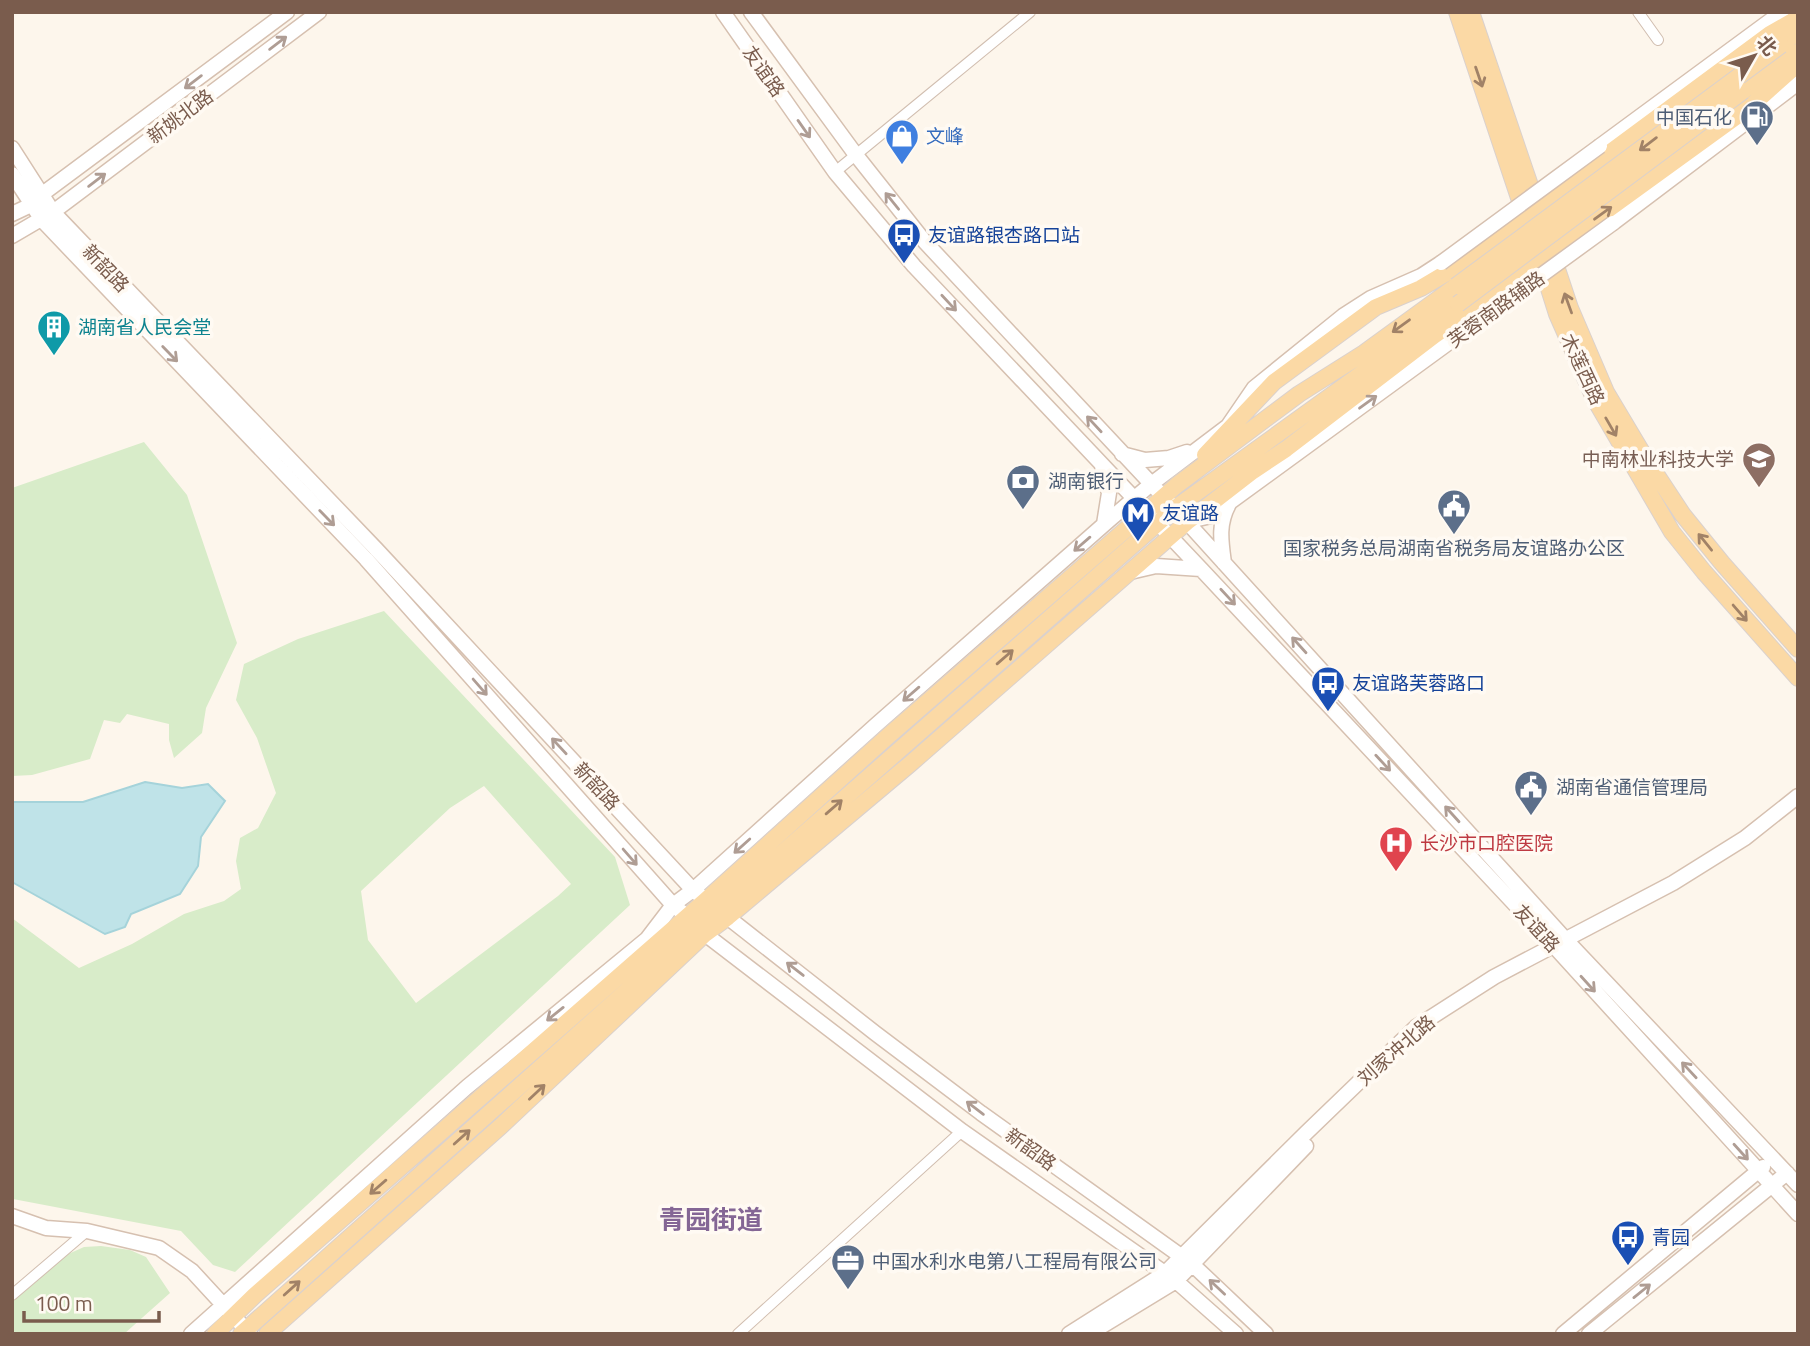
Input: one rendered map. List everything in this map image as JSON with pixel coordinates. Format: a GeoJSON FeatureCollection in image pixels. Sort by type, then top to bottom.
{"type":"FeatureCollection","features":[{"type":"Feature","properties":{"kind":"main road","name":"新姚北路"},"geometry":{"type":"LineString","coordinates":[[12,214],[36,200],[287,12]]}},
{"type":"Feature","properties":{"kind":"main road","name":"新姚北路"},"geometry":{"type":"LineString","coordinates":[[12,236],[47,216],[319,12]]}},
{"type":"Feature","properties":{"kind":"main road","name":"友谊路"},"geometry":{"type":"LineString","coordinates":[[723,12],[835,172],[914,266],[1562,945],[1798,1185]]}},
{"type":"Feature","properties":{"kind":"main road","name":"友谊路"},"geometry":{"type":"LineString","coordinates":[[751,12],[856,155],[925,242],[1224,563],[1758,1171],[1798,1213]]}},
{"type":"Feature","properties":{"kind":"main road","name":"木莲西路"},"geometry":{"type":"LineString","coordinates":[[1457,12],[1531,212]]}},
{"type":"Feature","properties":{"kind":"main road","name":"木莲西路"},"geometry":{"type":"LineString","coordinates":[[1471,12],[1545,255],[1558,314],[1594,398],[1672,532],[1798,678]]}},
{"type":"Feature","properties":{"kind":"main road"},"geometry":{"type":"LineString","coordinates":[[1228,426],[1254,388],[1343,316],[1371,298],[1421,276],[1441,263],[1782,12]]}},
{"type":"Feature","properties":{"kind":"main road"},"geometry":{"type":"LineString","coordinates":[[12,1216],[46,1228],[88,1231],[159,1248],[192,1272],[245,1332],[269,1328],[697,925],[712,904],[886,716],[1104,524],[1228,426],[1274,382],[1376,307],[1435,281],[1770,34],[1798,18]]}},
{"type":"Feature","properties":{"kind":"main road"},"geometry":{"type":"LineString","coordinates":[[1177,485],[1298,394],[1364,353],[1456,286],[1798,32]]}},
{"type":"Feature","properties":{"kind":"main road"},"geometry":{"type":"LineString","coordinates":[[712,904],[1168,504],[1262,446],[1798,52]]}},
{"type":"Feature","properties":{"kind":"main road"},"geometry":{"type":"LineString","coordinates":[[215,1334],[228,1311],[467,1087],[647,939],[673,905],[712,904],[910,764],[1186,522],[1435,335],[1751,106],[1798,64]]}},
{"type":"Feature","properties":{"kind":"main road","name":"芙蓉南路辅路"},"geometry":{"type":"LineString","coordinates":[[1186,522],[1211,516],[1228,504],[1614,223],[1798,83]]}},
{"type":"Feature","properties":{"kind":"main road","name":"新韶路"},"geometry":{"type":"LineString","coordinates":[[12,148],[36,200]]}},
{"type":"Feature","properties":{"kind":"main road","name":"新韶路"},"geometry":{"type":"LineString","coordinates":[[12,174],[47,216],[366,559],[673,905],[962,1131],[1171,1277],[1236,1334]]}},
{"type":"Feature","properties":{"kind":"main road","name":"新韶路"},"geometry":{"type":"LineString","coordinates":[[47,216],[376,549],[712,904],[981,1113],[1187,1260],[1266,1334]]}},
{"type":"Feature","properties":{"kind":"main road","name":"木莲西路"},"geometry":{"type":"LineString","coordinates":[[1545,255],[1606,391],[1646,459],[1706,544],[1797,647]]}},
{"type":"Feature","properties":{"kind":"main road"},"geometry":{"type":"LineString","coordinates":[[1168,504],[1177,485],[1259,396]]}},
{"type":"Feature","properties":{"kind":"main road"},"geometry":{"type":"LineString","coordinates":[[1246,491],[1262,446]]}},
{"type":"Feature","properties":{"kind":"main road"},"geometry":{"type":"LineString","coordinates":[[1122,454],[1145,460],[1169,457],[1198,448]]}},
{"type":"Feature","properties":{"kind":"main road"},"geometry":{"type":"LineString","coordinates":[[1102,465],[1109,494],[1104,524]]}},
{"type":"Feature","properties":{"kind":"main road"},"geometry":{"type":"LineString","coordinates":[[1224,563],[1220,531],[1228,504]]}},
{"type":"Feature","properties":{"kind":"main road"},"geometry":{"type":"LineString","coordinates":[[1130,572],[1156,566],[1201,569]]}},
{"type":"Feature","properties":{"kind":"main road","name":"刘家冲北路"},"geometry":{"type":"LineString","coordinates":[[1089,1334],[1171,1277],[1422,1034],[1562,945],[1673,883],[1745,838],[1798,796]]}},
{"type":"Feature","properties":{"kind":"main road","name":"刘家冲北路"},"geometry":{"type":"LineString","coordinates":[[1562,945],[1679,887],[1747,842],[1798,802]]}},
{"type":"Feature","properties":{"kind":"main road"},"geometry":{"type":"LineString","coordinates":[[191,1334],[255,1296],[697,925]]}},
{"type":"Feature","properties":{"kind":"main road"},"geometry":{"type":"LineString","coordinates":[[1563,1334],[1773,1159]]}},
{"type":"Feature","properties":{"kind":"main road"},"geometry":{"type":"LineString","coordinates":[[1589,1334],[1787,1173]]}},
{"type":"Feature","properties":{"kind":"main road","name":"刘家冲北路"},"geometry":{"type":"LineString","coordinates":[[1069,1334],[1171,1277]]}},
{"type":"Feature","properties":{"kind":"street"},"geometry":{"type":"LineString","coordinates":[[835,172],[1030,12]]}},
{"type":"Feature","properties":{"kind":"street"},"geometry":{"type":"LineString","coordinates":[[1638,12],[1658,40]]}},
{"type":"Feature","properties":{"kind":"street"},"geometry":{"type":"LineString","coordinates":[[738,1334],[962,1131]]}},
{"type":"Feature","properties":{"kind":"street"},"geometry":{"type":"LineString","coordinates":[[12,1295],[88,1231]]}},
{"type":"Feature","properties":{"kind":"green space"},"geometry":{"type":"Polygon","coordinates":[[[144,442],[187,495],[237,643],[206,708],[202,733],[174,758],[169,740],[169,724],[127,714],[120,723],[104,720],[90,759],[32,775],[12,776],[12,488],[144,442]]]}},
{"type":"Feature","properties":{"kind":"green space"},"geometry":{"type":"Polygon","coordinates":[[[384,611],[615,857],[630,905],[235,1272],[213,1265],[181,1231],[13,1199],[12,918],[79,968],[132,944],[184,914],[224,901],[241,889],[236,861],[240,838],[258,828],[276,793],[257,738],[236,700],[244,664],[298,639],[384,611]],[[484,786],[450,808],[361,891],[368,940],[416,1003],[571,884],[484,786]]]}},
{"type":"Feature","properties":{"kind":"green space"},"geometry":{"type":"Polygon","coordinates":[[[101,1246],[130,1250],[146,1257],[170,1293],[124,1334],[12,1334],[12,1301],[66,1255],[84,1247],[101,1246]]]}},
{"type":"Feature","properties":{"kind":"water"},"geometry":{"type":"Polygon","coordinates":[[[145,782],[182,788],[208,784],[225,801],[201,837],[198,866],[180,894],[131,914],[125,927],[105,934],[12,882],[12,802],[83,802],[145,782]]]}},
{"type":"Feature","properties":{"kind":"place","name":"中国石化"},"geometry":{"type":"Point","coordinates":[1757,147]}},
{"type":"Feature","properties":{"kind":"place","name":"文峰"},"geometry":{"type":"Point","coordinates":[902,166]}},
{"type":"Feature","properties":{"kind":"place","name":"友谊路银杏路口站"},"geometry":{"type":"Point","coordinates":[904,265]}},
{"type":"Feature","properties":{"kind":"place","name":"湖南省人民会堂"},"geometry":{"type":"Point","coordinates":[54,357]}},
{"type":"Feature","properties":{"kind":"place","name":"中南林业科技大学"},"geometry":{"type":"Point","coordinates":[1759,489]}},
{"type":"Feature","properties":{"kind":"place","name":"湖南银行"},"geometry":{"type":"Point","coordinates":[1023,511]}},
{"type":"Feature","properties":{"kind":"place","name":"国家税务总局湖南省税务局友谊路办公区"},"geometry":{"type":"Point","coordinates":[1454,536]}},
{"type":"Feature","properties":{"kind":"place","name":"友谊路"},"geometry":{"type":"Point","coordinates":[1138,543]}},
{"type":"Feature","properties":{"kind":"place","name":"友谊路芙蓉路口"},"geometry":{"type":"Point","coordinates":[1328,713]}},
{"type":"Feature","properties":{"kind":"place","name":"湖南省通信管理局"},"geometry":{"type":"Point","coordinates":[1531,817]}},
{"type":"Feature","properties":{"kind":"place","name":"长沙市口腔医院"},"geometry":{"type":"Point","coordinates":[1396,873]}},
{"type":"Feature","properties":{"kind":"place","name":"青园"},"geometry":{"type":"Point","coordinates":[1628,1267]}},
{"type":"Feature","properties":{"kind":"place","name":"中国水利水电第八工程局有限公司"},"geometry":{"type":"Point","coordinates":[848,1291]}},
{"type":"Feature","properties":{"kind":"district","name":"青园街道"},"geometry":{"type":"Point","coordinates":[711,1220]}}]}
